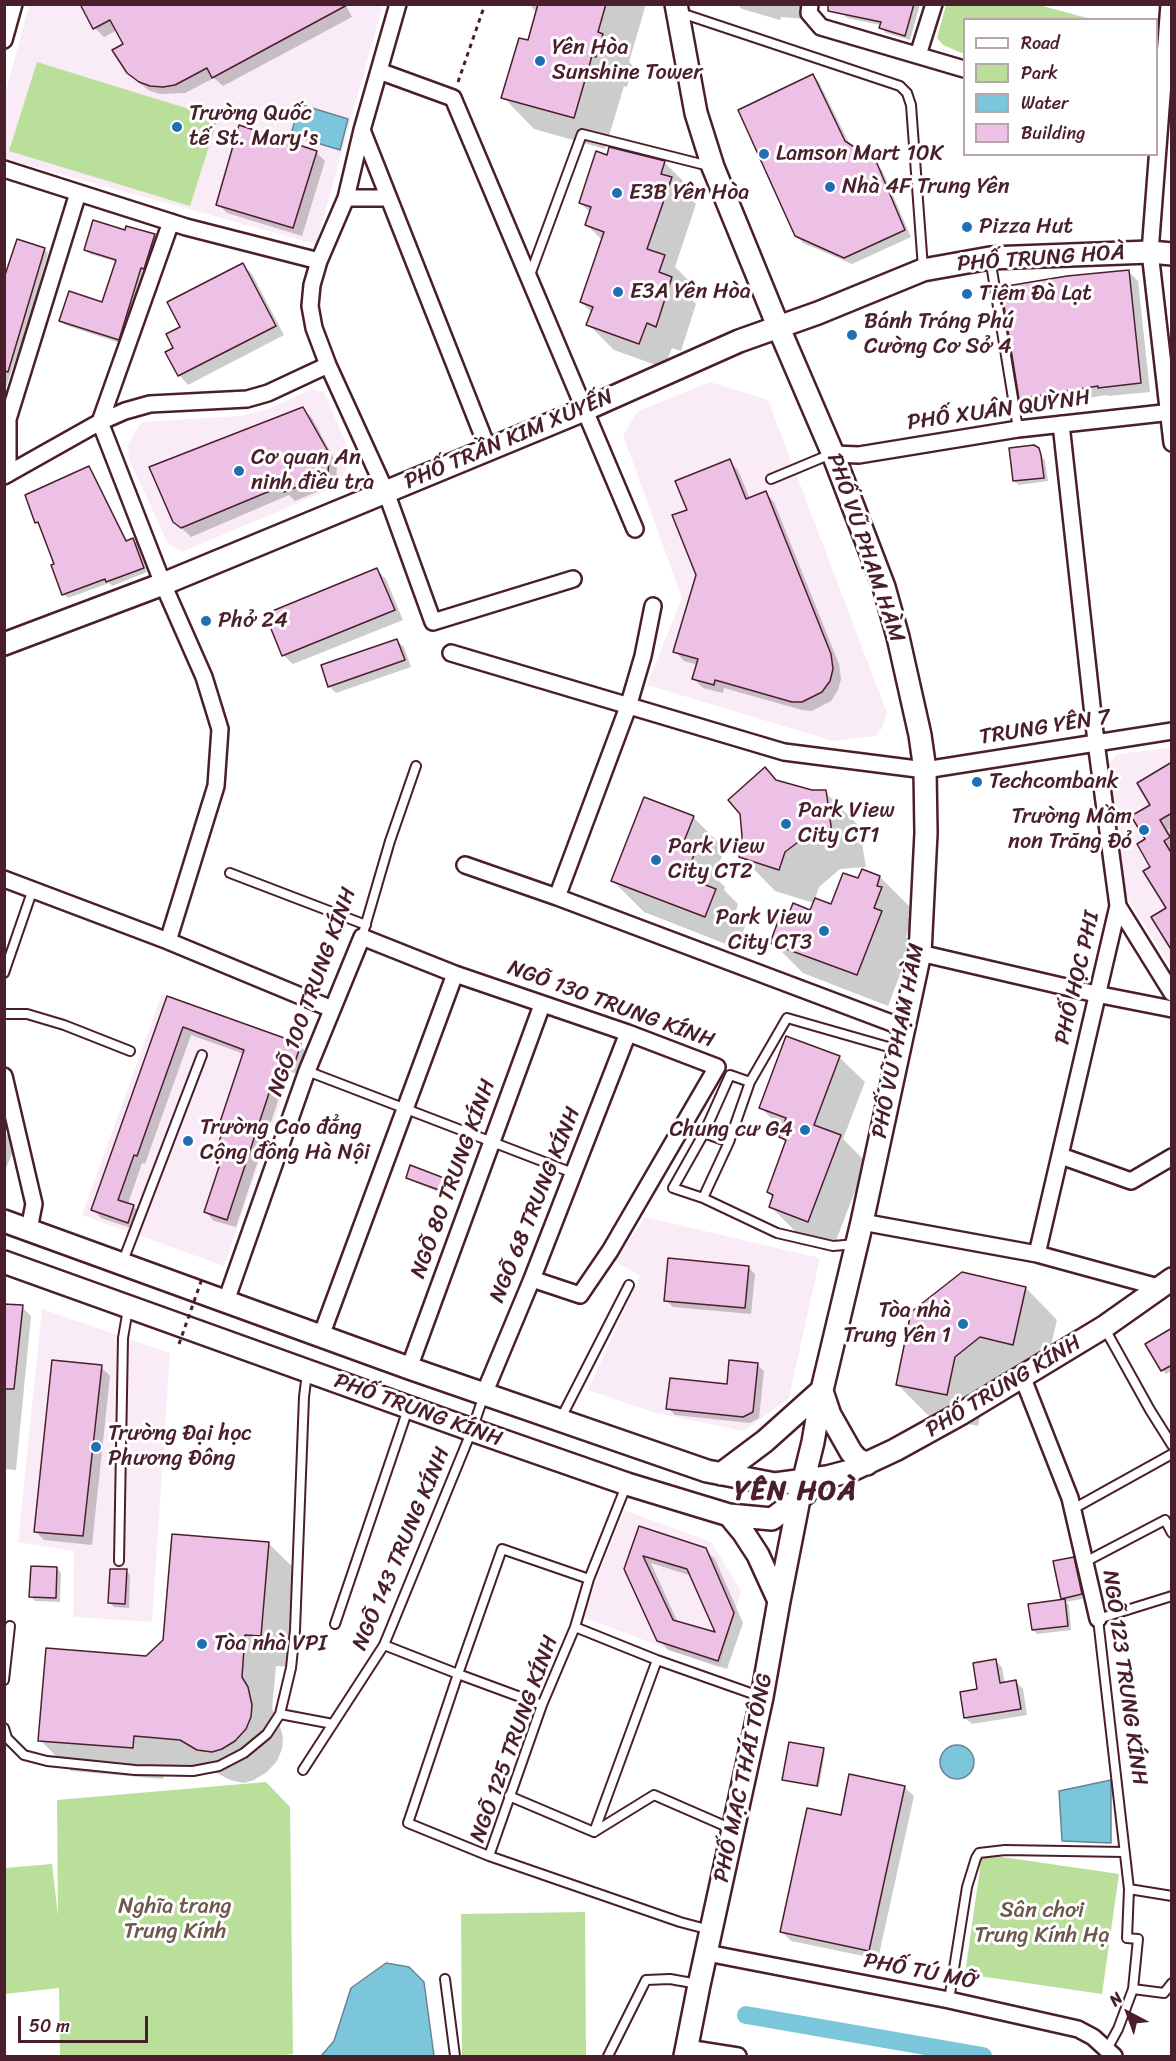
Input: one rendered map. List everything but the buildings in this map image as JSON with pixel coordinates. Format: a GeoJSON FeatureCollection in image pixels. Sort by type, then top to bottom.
{"type":"FeatureCollection","features":[{"type":"Feature","properties":{"kind":"street"},"geometry":{"type":"LineString","coordinates":[[4,40],[14,4]]}},
{"type":"Feature","properties":{"kind":"street"},"geometry":{"type":"LineString","coordinates":[[398,4],[362,130],[346,198],[319,261],[312,285],[310,306],[314,328],[328,365],[386,492],[434,622],[573,579]]}},
{"type":"Feature","properties":{"kind":"street"},"geometry":{"type":"LineString","coordinates":[[810,4],[809,13],[821,27],[963,69]]}},
{"type":"Feature","properties":{"kind":"street"},"geometry":{"type":"LineString","coordinates":[[918,55],[934,4]]}},
{"type":"Feature","properties":{"kind":"street"},"geometry":{"type":"LineString","coordinates":[[1158,155],[1169,4]]}},
{"type":"Feature","properties":{"kind":"street","name":"PHỐ VŨ PHẠM HÀM"},"geometry":{"type":"LineString","coordinates":[[676,8],[696,113],[713,167],[832,454],[884,587],[920,735],[925,770],[924,893],[920,953],[801,1490]]}},
{"type":"Feature","properties":{"kind":"street"},"geometry":{"type":"LineString","coordinates":[[379,71],[453,98],[635,529]]}},
{"type":"Feature","properties":{"kind":"street"},"geometry":{"type":"LineString","coordinates":[[362,130],[488,449]]}},
{"type":"Feature","properties":{"kind":"street"},"geometry":{"type":"LineString","coordinates":[[1158,156],[1150,252],[1172,443]]}},
{"type":"Feature","properties":{"kind":"street"},"geometry":{"type":"LineString","coordinates":[[4,169],[171,222],[319,261]]}},
{"type":"Feature","properties":{"kind":"street"},"geometry":{"type":"LineString","coordinates":[[6,475],[8,419],[78,193]]}},
{"type":"Feature","properties":{"kind":"street"},"geometry":{"type":"LineString","coordinates":[[346,198],[388,198]]}},
{"type":"Feature","properties":{"kind":"street"},"geometry":{"type":"LineString","coordinates":[[168,941],[216,786],[220,729],[204,677],[163,584],[100,422],[171,222]]}},
{"type":"Feature","properties":{"kind":"street","name":"PHỐ TRUNG HOÀ"},"geometry":{"type":"LineString","coordinates":[[778,326],[818,313],[923,270],[990,258],[1150,252],[1172,254]]}},
{"type":"Feature","properties":{"kind":"street","name":"PHỐ TRẦN KIM XUYẾN"},"geometry":{"type":"LineString","coordinates":[[4,644],[163,584],[584,410],[778,326]]}},
{"type":"Feature","properties":{"kind":"street"},"geometry":{"type":"LineString","coordinates":[[6,475],[100,422],[125,411],[150,404],[247,399],[268,393],[328,365]]}},
{"type":"Feature","properties":{"kind":"street","name":"PHỐ XUÂN QUỲNH"},"geometry":{"type":"LineString","coordinates":[[832,454],[859,455],[1018,429],[1169,412]]}},
{"type":"Feature","properties":{"kind":"street","name":"PHỐ HỌC PHI"},"geometry":{"type":"LineString","coordinates":[[1037,1254],[1118,906],[1096,742],[1061,424]]}},
{"type":"Feature","properties":{"kind":"street"},"geometry":{"type":"LineString","coordinates":[[557,897],[628,707],[643,656],[653,606]]}},
{"type":"Feature","properties":{"kind":"street","name":"TRUNG YÊN 7"},"geometry":{"type":"LineString","coordinates":[[451,653],[784,752],[925,770],[1172,731]]}},
{"type":"Feature","properties":{"kind":"street"},"geometry":{"type":"LineString","coordinates":[[465,866],[557,897],[904,1028]]}},
{"type":"Feature","properties":{"kind":"street"},"geometry":{"type":"LineString","coordinates":[[4,879],[168,941],[332,1009]]}},
{"type":"Feature","properties":{"kind":"street"},"geometry":{"type":"LineString","coordinates":[[1118,906],[1172,993]]}},
{"type":"Feature","properties":{"kind":"street","name":"NGÕ 130 TRUNG KÍNH"},"geometry":{"type":"LineString","coordinates":[[364,931],[455,974],[628,1033],[723,1071],[580,1295],[532,1279]]}},
{"type":"Feature","properties":{"kind":"street","name":"NGÕ 100 TRUNG KÍNH"},"geometry":{"type":"LineString","coordinates":[[226,1301],[307,1071],[364,931]]}},
{"type":"Feature","properties":{"kind":"street"},"geometry":{"type":"LineString","coordinates":[[920,953],[1096,994],[1172,1009]]}},
{"type":"Feature","properties":{"kind":"street"},"geometry":{"type":"LineString","coordinates":[[321,1336],[455,974]]}},
{"type":"Feature","properties":{"kind":"street","name":"NGÕ 80 TRUNG KÍNH"},"geometry":{"type":"LineString","coordinates":[[409,1368],[542,1005]]}},
{"type":"Feature","properties":{"kind":"street","name":"NGÕ 68 TRUNG KÍNH"},"geometry":{"type":"LineString","coordinates":[[484,1394],[532,1279],[628,1033]]}},
{"type":"Feature","properties":{"kind":"street"},"geometry":{"type":"LineString","coordinates":[[4,1076],[34,1204],[29,1229]]}},
{"type":"Feature","properties":{"kind":"street"},"geometry":{"type":"LineString","coordinates":[[1061,1156],[1131,1181],[1172,1157]]}},
{"type":"Feature","properties":{"kind":"street","name":"PHỐ TRUNG KÍNH"},"geometry":{"type":"LineString","coordinates":[[4,1221],[409,1368],[707,1471],[801,1490]]}},
{"type":"Feature","properties":{"kind":"street"},"geometry":{"type":"LineString","coordinates":[[862,1222],[1037,1254],[1165,1283]]}},
{"type":"Feature","properties":{"kind":"street","name":"PHỐ TRUNG KÍNH"},"geometry":{"type":"LineString","coordinates":[[4,1262],[307,1372],[627,1484],[729,1515],[772,1519],[801,1490],[827,1477],[867,1464],[962,1413],[1104,1327],[1165,1283]]}},
{"type":"Feature","properties":{"kind":"street","name":"NGÕ 123 TRUNG KÍNH"},"geometry":{"type":"LineString","coordinates":[[1022,1376],[1070,1498],[1098,1619]]}},
{"type":"Feature","properties":{"kind":"street"},"geometry":{"type":"LineString","coordinates":[[721,1474],[765,1441],[822,1390],[830,1415],[851,1452],[867,1464]]}},
{"type":"Feature","properties":{"kind":"street","name":"PHỐ MẠC THÁI TÔNG"},"geometry":{"type":"LineString","coordinates":[[686,2052],[762,1697],[778,1601],[801,1490]]}},
{"type":"Feature","properties":{"kind":"street"},"geometry":{"type":"LineString","coordinates":[[729,1515],[758,1555],[778,1601]]}},
{"type":"Feature","properties":{"kind":"street","name":"PHỐ TÚ MỠ"},"geometry":{"type":"LineString","coordinates":[[707,1953],[949,2000],[1078,2029],[1093,2037],[1111,2053]]}},
{"type":"Feature","properties":{"kind":"street"},"geometry":{"type":"LineString","coordinates":[[686,2052],[738,2056]]}},
{"type":"Feature","properties":{"kind":"lane"},"geometry":{"type":"LineString","coordinates":[[676,8],[900,86],[907,93],[911,105],[923,270]]}},
{"type":"Feature","properties":{"kind":"lane"},"geometry":{"type":"LineString","coordinates":[[529,280],[582,134],[713,167]]}},
{"type":"Feature","properties":{"kind":"lane"},"geometry":{"type":"LineString","coordinates":[[990,258],[1018,429]]}},
{"type":"Feature","properties":{"kind":"lane"},"geometry":{"type":"LineString","coordinates":[[771,479],[832,454]]}},
{"type":"Feature","properties":{"kind":"lane","name":"NGÕ 100 TRUNG KÍNH"},"geometry":{"type":"LineString","coordinates":[[364,931],[390,841],[416,766]]}},
{"type":"Feature","properties":{"kind":"lane"},"geometry":{"type":"LineString","coordinates":[[231,873],[364,931]]}},
{"type":"Feature","properties":{"kind":"lane"},"geometry":{"type":"LineString","coordinates":[[4,973],[33,889]]}},
{"type":"Feature","properties":{"kind":"lane"},"geometry":{"type":"LineString","coordinates":[[4,1014],[27,1014],[64,1025],[130,1051]]}},
{"type":"Feature","properties":{"kind":"lane"},"geometry":{"type":"LineString","coordinates":[[703,1198],[729,1142],[750,1082],[787,1018],[900,1050]]}},
{"type":"Feature","properties":{"kind":"lane"},"geometry":{"type":"LineString","coordinates":[[123,1263],[202,1055]]}},
{"type":"Feature","properties":{"kind":"lane"},"geometry":{"type":"LineString","coordinates":[[307,1071],[492,1140],[573,1173]]}},
{"type":"Feature","properties":{"kind":"lane"},"geometry":{"type":"LineString","coordinates":[[750,1082],[723,1071],[704,1133],[673,1188],[703,1198],[777,1233],[833,1246],[857,1243]]}},
{"type":"Feature","properties":{"kind":"lane"},"geometry":{"type":"LineString","coordinates":[[704,1133],[729,1142]]}},
{"type":"Feature","properties":{"kind":"lane"},"geometry":{"type":"LineString","coordinates":[[561,1419],[629,1285]]}},
{"type":"Feature","properties":{"kind":"lane"},"geometry":{"type":"LineString","coordinates":[[119,1561],[123,1338],[128,1307]]}},
{"type":"Feature","properties":{"kind":"lane"},"geometry":{"type":"LineString","coordinates":[[1104,1327],[1172,1445]]}},
{"type":"Feature","properties":{"kind":"lane"},"geometry":{"type":"LineString","coordinates":[[4,1728],[7,1738],[24,1755],[47,1761],[135,1770],[193,1771],[219,1766],[244,1753],[267,1734],[280,1713],[291,1668],[295,1630],[304,1397],[307,1372]]}},
{"type":"Feature","properties":{"kind":"lane","name":"NGÕ 143 TRUNG KÍNH"},"geometry":{"type":"LineString","coordinates":[[303,1770],[384,1645],[472,1430],[484,1394]]}},
{"type":"Feature","properties":{"kind":"lane"},"geometry":{"type":"LineString","coordinates":[[335,1624],[408,1407]]}},
{"type":"Feature","properties":{"kind":"lane"},"geometry":{"type":"LineString","coordinates":[[1073,1509],[1172,1454]]}},
{"type":"Feature","properties":{"kind":"lane","name":"NGÕ 125 TRUNG KÍNH"},"geometry":{"type":"LineString","coordinates":[[627,1484],[589,1579],[575,1627],[542,1705],[489,1856],[680,1922],[711,1930]]}},
{"type":"Feature","properties":{"kind":"lane"},"geometry":{"type":"LineString","coordinates":[[1085,1562],[1165,1520],[1172,1533]]}},
{"type":"Feature","properties":{"kind":"lane"},"geometry":{"type":"LineString","coordinates":[[489,1856],[408,1823],[502,1549],[589,1579]]}},
{"type":"Feature","properties":{"kind":"lane"},"geometry":{"type":"LineString","coordinates":[[1098,1619],[1172,1596]]}},
{"type":"Feature","properties":{"kind":"lane","name":"NGÕ 123 TRUNG KÍNH"},"geometry":{"type":"LineString","coordinates":[[1098,1619],[1129,1889],[1127,1938],[1137,1940],[1133,1989],[1111,2053]]}},
{"type":"Feature","properties":{"kind":"lane"},"geometry":{"type":"LineString","coordinates":[[4,1680],[10,1626]]}},
{"type":"Feature","properties":{"kind":"lane"},"geometry":{"type":"LineString","coordinates":[[575,1627],[657,1660],[762,1697]]}},
{"type":"Feature","properties":{"kind":"lane"},"geometry":{"type":"LineString","coordinates":[[384,1645],[542,1705]]}},
{"type":"Feature","properties":{"kind":"lane"},"geometry":{"type":"LineString","coordinates":[[594,1832],[657,1660]]}},
{"type":"Feature","properties":{"kind":"lane"},"geometry":{"type":"LineString","coordinates":[[280,1713],[333,1724]]}},
{"type":"Feature","properties":{"kind":"lane"},"geometry":{"type":"LineString","coordinates":[[594,1832],[654,1795],[734,1830]]}},
{"type":"Feature","properties":{"kind":"lane"},"geometry":{"type":"LineString","coordinates":[[509,1796],[594,1832]]}},
{"type":"Feature","properties":{"kind":"lane"},"geometry":{"type":"LineString","coordinates":[[949,2000],[967,1887],[979,1853],[1005,1850],[1124,1852]]}},
{"type":"Feature","properties":{"kind":"lane"},"geometry":{"type":"LineString","coordinates":[[1129,1889],[1172,1896]]}},
{"type":"Feature","properties":{"kind":"lane"},"geometry":{"type":"LineString","coordinates":[[445,1979],[455,2056]]}},
{"type":"Feature","properties":{"kind":"lane"},"geometry":{"type":"LineString","coordinates":[[608,2056],[646,1980],[670,1979],[699,1985]]}},
{"type":"Feature","properties":{"kind":"lane"},"geometry":{"type":"LineString","coordinates":[[1133,1989],[1164,1993],[1172,1983]]}},
{"type":"Feature","properties":{"kind":"path"},"geometry":{"type":"LineString","coordinates":[[453,98],[485,4]]}},
{"type":"Feature","properties":{"kind":"path"},"geometry":{"type":"LineString","coordinates":[[179,1344],[203,1276]]}},
{"type":"Feature","properties":{"kind":"shaded area","name":"Trường Quốc tế St. Mary's"},"geometry":{"type":"Polygon","coordinates":[[[29,5],[383,5],[316,244],[5,159],[5,94],[29,5]]]}},
{"type":"Feature","properties":{"kind":"shaded area"},"geometry":{"type":"Polygon","coordinates":[[[710,382],[768,400],[887,713],[882,728],[876,736],[833,741],[647,685],[682,598],[623,435],[638,411],[710,382]]]}},
{"type":"Feature","properties":{"kind":"shaded area"},"geometry":{"type":"Polygon","coordinates":[[[311,389],[324,392],[352,457],[338,486],[182,552],[167,542],[129,459],[128,444],[142,422],[239,416],[269,409],[311,389]]]}},
{"type":"Feature","properties":{"kind":"shaded area","name":"Trường Mầm non Trăng Đỏ"},"geometry":{"type":"Polygon","coordinates":[[[1171,748],[1171,967],[1126,896],[1108,765],[1117,754],[1171,748]]]}},
{"type":"Feature","properties":{"kind":"shaded area","name":"Trường Cao đẳng Cộng đồng Hà Nội"},"geometry":{"type":"Polygon","coordinates":[[[162,994],[301,1044],[224,1266],[82,1215],[162,994]]]}},
{"type":"Feature","properties":{"kind":"shaded area"},"geometry":{"type":"Polygon","coordinates":[[[645,1217],[820,1258],[789,1398],[744,1431],[656,1413],[588,1390],[640,1276],[615,1261],[645,1217]]]}},
{"type":"Feature","properties":{"kind":"shaded area","name":"Trường Đại học Phương Đông"},"geometry":{"type":"Polygon","coordinates":[[[42,1309],[170,1353],[152,1622],[73,1617],[74,1551],[18,1542],[42,1309]]]}},
{"type":"Feature","properties":{"kind":"shaded area"},"geometry":{"type":"Polygon","coordinates":[[[624,1510],[711,1542],[741,1591],[719,1668],[582,1617],[624,1510]]]}},
{"type":"Feature","properties":{"kind":"green space"},"geometry":{"type":"Polygon","coordinates":[[[946,5],[1039,5],[1087,18],[963,18],[963,54],[943,45],[937,38],[946,5]]]}},
{"type":"Feature","properties":{"kind":"green space"},"geometry":{"type":"Polygon","coordinates":[[[37,62],[218,118],[190,206],[9,151],[37,62]]]}},
{"type":"Feature","properties":{"kind":"green space","name":"Nghĩa trang Trung Kính"},"geometry":{"type":"Polygon","coordinates":[[[266,1782],[290,1807],[293,2054],[277,2056],[60,2056],[59,1988],[5,1994],[5,1868],[52,1864],[58,1916],[57,1800],[266,1782]]]}},
{"type":"Feature","properties":{"kind":"green space","name":"Sân chơi Trung Kính Hạ"},"geometry":{"type":"Polygon","coordinates":[[[982,1854],[1119,1874],[1102,1994],[965,1974],[982,1854]]]}},
{"type":"Feature","properties":{"kind":"green space"},"geometry":{"type":"Polygon","coordinates":[[[585,1912],[586,2056],[462,2056],[461,1914],[585,1912]]]}},
{"type":"Feature","properties":{"kind":"water"},"geometry":{"type":"Polygon","coordinates":[[[299,104],[348,119],[340,150],[291,135],[299,104]]]}},
{"type":"Feature","properties":{"kind":"water"},"geometry":{"type":"Polygon","coordinates":[[[957,1745],[969,1750],[974,1762],[969,1774],[957,1779],[945,1774],[940,1762],[945,1750],[957,1745]]]}},
{"type":"Feature","properties":{"kind":"water"},"geometry":{"type":"Polygon","coordinates":[[[1111,1780],[1111,1843],[1062,1841],[1059,1791],[1111,1780]]]}},
{"type":"Feature","properties":{"kind":"water"},"geometry":{"type":"Polygon","coordinates":[[[386,1963],[409,1967],[424,1982],[434,2056],[321,2056],[334,2041],[351,1988],[386,1963]]]}},
{"type":"Feature","properties":{"kind":"waterway"},"geometry":{"type":"LineString","coordinates":[[746,2015],[983,2056]]}},
{"type":"Feature","properties":{"kind":"place","name":"Yên Hòa Sunshine Tower"},"geometry":{"type":"Point","coordinates":[540,61]}},
{"type":"Feature","properties":{"kind":"place","name":"Trường Quốc tế St. Mary's"},"geometry":{"type":"Point","coordinates":[177,127]}},
{"type":"Feature","properties":{"kind":"place","name":"Lamson Mart 10K"},"geometry":{"type":"Point","coordinates":[764,154]}},
{"type":"Feature","properties":{"kind":"place","name":"Nhà 4F Trung Yên"},"geometry":{"type":"Point","coordinates":[830,187]}},
{"type":"Feature","properties":{"kind":"place","name":"E3B Yên Hòa"},"geometry":{"type":"Point","coordinates":[617,193]}},
{"type":"Feature","properties":{"kind":"place","name":"Pizza Hut"},"geometry":{"type":"Point","coordinates":[967,227]}},
{"type":"Feature","properties":{"kind":"place","name":"E3A Yên Hòa"},"geometry":{"type":"Point","coordinates":[618,292]}},
{"type":"Feature","properties":{"kind":"place","name":"Tiệm Đà Lạt"},"geometry":{"type":"Point","coordinates":[967,294]}},
{"type":"Feature","properties":{"kind":"place","name":"Bánh Tráng Phú Cường Cơ Sở 4"},"geometry":{"type":"Point","coordinates":[852,335]}},
{"type":"Feature","properties":{"kind":"place","name":"Cơ quan An ninh điều tra"},"geometry":{"type":"Point","coordinates":[239,471]}},
{"type":"Feature","properties":{"kind":"place","name":"Phở 24"},"geometry":{"type":"Point","coordinates":[206,621]}},
{"type":"Feature","properties":{"kind":"place","name":"Techcombank"},"geometry":{"type":"Point","coordinates":[977,782]}},
{"type":"Feature","properties":{"kind":"place","name":"Park View City CT1"},"geometry":{"type":"Point","coordinates":[786,824]}},
{"type":"Feature","properties":{"kind":"place","name":"Trường Mầm non Trăng Đỏ"},"geometry":{"type":"Point","coordinates":[1144,830]}},
{"type":"Feature","properties":{"kind":"place","name":"Park View City CT2"},"geometry":{"type":"Point","coordinates":[656,860]}},
{"type":"Feature","properties":{"kind":"place","name":"Park View City CT3"},"geometry":{"type":"Point","coordinates":[824,931]}},
{"type":"Feature","properties":{"kind":"place","name":"Chung cư G4"},"geometry":{"type":"Point","coordinates":[805,1130]}},
{"type":"Feature","properties":{"kind":"place","name":"Trường Cao đẳng Cộng đồng Hà Nội"},"geometry":{"type":"Point","coordinates":[188,1141]}},
{"type":"Feature","properties":{"kind":"place","name":"Tòa nhà Trung Yên 1"},"geometry":{"type":"Point","coordinates":[963,1324]}},
{"type":"Feature","properties":{"kind":"place","name":"Trường Đại học Phương Đông"},"geometry":{"type":"Point","coordinates":[96,1447]}},
{"type":"Feature","properties":{"kind":"place","name":"Tòa nhà VPI"},"geometry":{"type":"Point","coordinates":[202,1644]}},
{"type":"Feature","properties":{"kind":"district","name":"YÊN HOÀ"},"geometry":{"type":"Point","coordinates":[796,1492]}}]}
